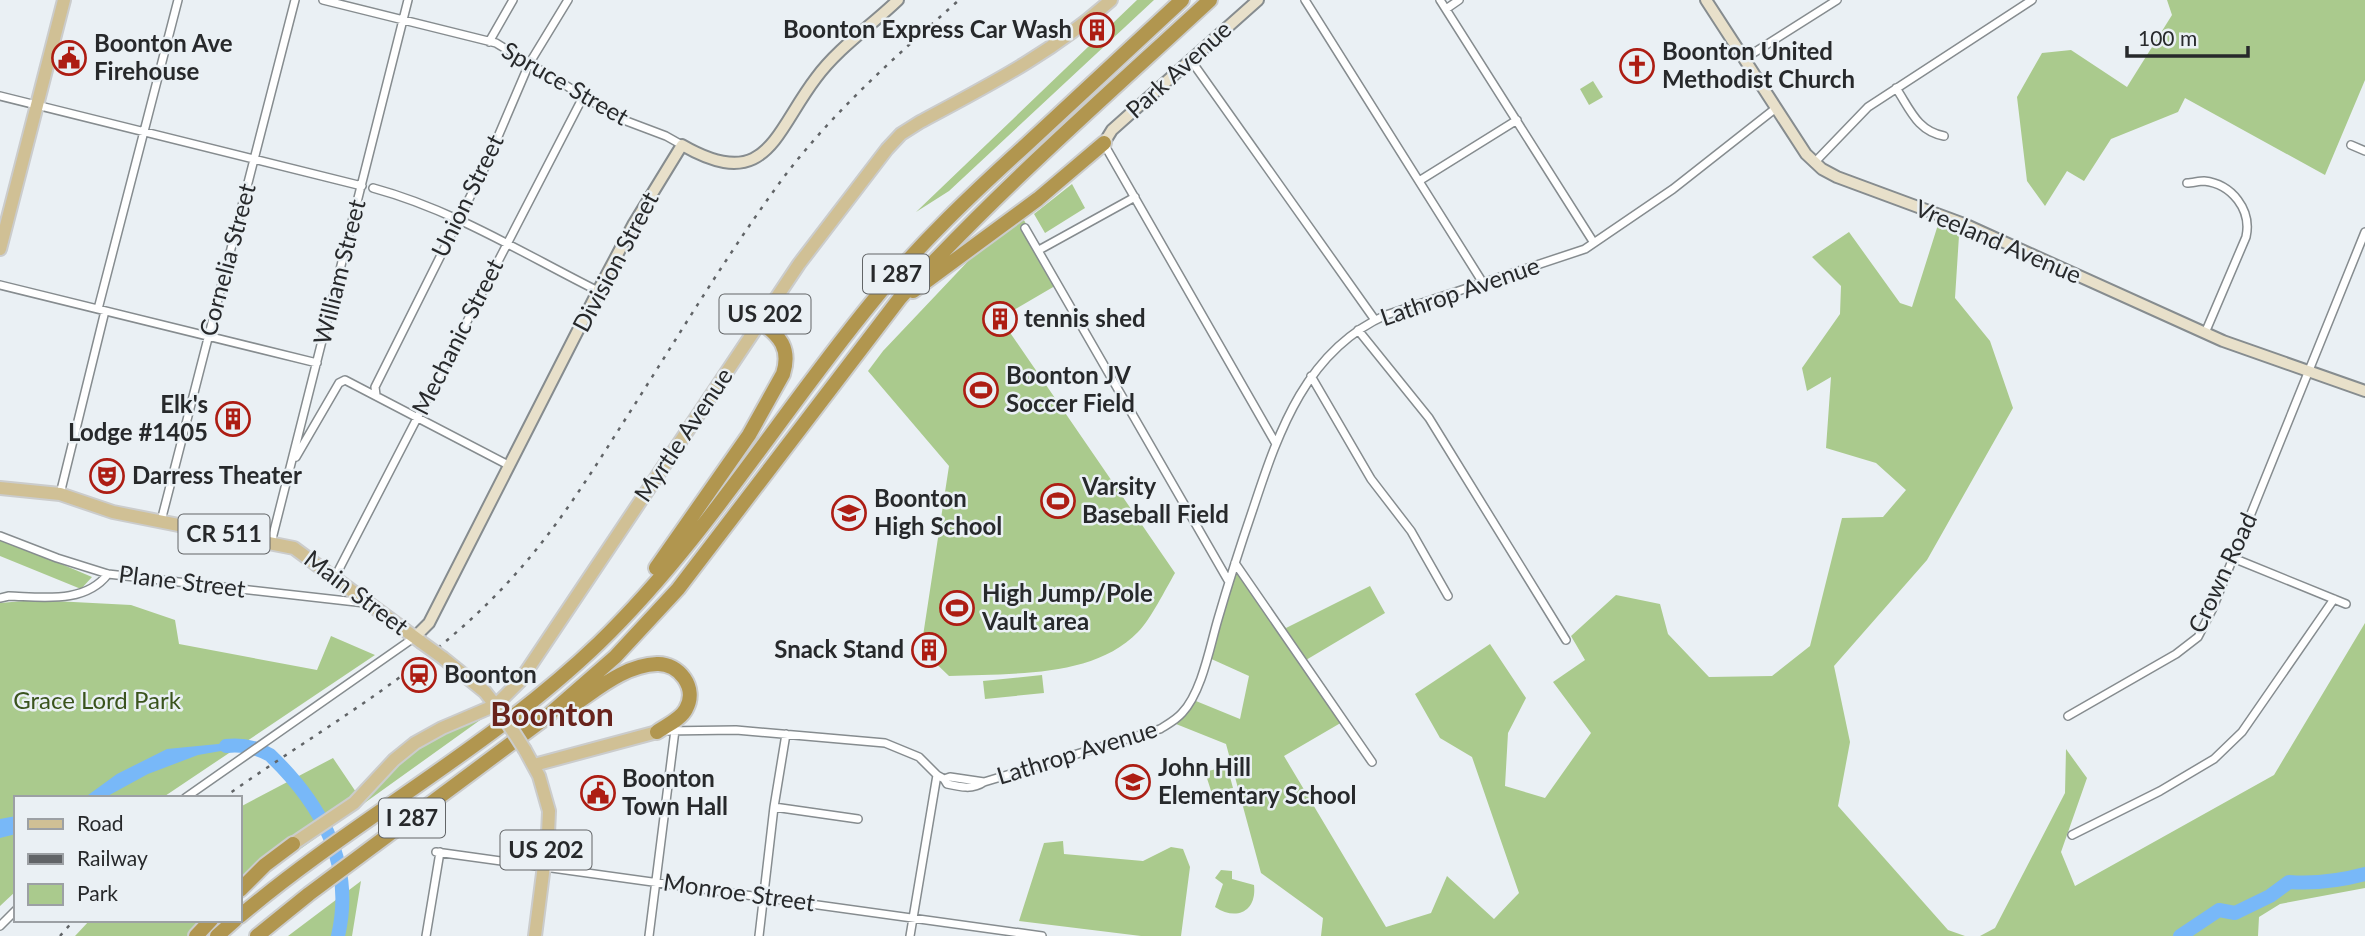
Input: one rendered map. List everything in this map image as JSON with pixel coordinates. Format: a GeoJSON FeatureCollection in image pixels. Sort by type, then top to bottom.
{"type":"FeatureCollection","features":[{"type":"Feature","properties":{"kind":"highway","name":"I 287"},"geometry":{"type":"LineString","coordinates":[[242,914],[482,741],[531,703],[599,642],[652,586],[861,316],[914,254],[1001,168],[1182,0]]}},
{"type":"Feature","properties":{"kind":"highway","name":"I 287"},"geometry":{"type":"LineString","coordinates":[[257,936],[495,757],[585,685],[657,613],[690,573],[900,298],[985,209],[1210,0]]}},
{"type":"Feature","properties":{"kind":"highway"},"geometry":{"type":"LineString","coordinates":[[900,298],[924,285],[1022,211],[1104,143]]}},
{"type":"Feature","properties":{"kind":"highway"},"geometry":{"type":"LineString","coordinates":[[652,586],[657,567],[733,460],[764,412],[783,374],[786,366],[785,347],[775,332],[760,322]]}},
{"type":"Feature","properties":{"kind":"highway"},"geometry":{"type":"LineString","coordinates":[[495,757],[616,677],[656,664],[671,667],[684,677],[690,699],[684,712],[657,732]]}},
{"type":"Feature","properties":{"kind":"highway"},"geometry":{"type":"LineString","coordinates":[[242,888],[265,865],[297,841]]}},
{"type":"Feature","properties":{"kind":"highway"},"geometry":{"type":"LineString","coordinates":[[196,936],[209,922]]}},
{"type":"Feature","properties":{"kind":"highway"},"geometry":{"type":"LineString","coordinates":[[217,936],[233,922]]}},
{"type":"Feature","properties":{"kind":"main road"},"geometry":{"type":"LineString","coordinates":[[0,249],[64,0]]}},
{"type":"Feature","properties":{"kind":"main road","name":"Myrtle Avenue"},"geometry":{"type":"LineString","coordinates":[[297,841],[365,793],[394,760],[415,743],[442,728],[498,708],[527,672],[812,245],[901,134],[1041,55],[1111,0]]}},
{"type":"Feature","properties":{"kind":"main road","name":"Main Street"},"geometry":{"type":"LineString","coordinates":[[0,488],[60,494],[113,512],[301,551],[478,686],[498,708],[534,765]]}},
{"type":"Feature","properties":{"kind":"main road","name":"Lathrop Avenue"},"geometry":{"type":"LineString","coordinates":[[534,765],[657,732]]}},
{"type":"Feature","properties":{"kind":"main road","name":"US 202"},"geometry":{"type":"LineString","coordinates":[[534,765],[549,811],[535,936]]}},
{"type":"Feature","properties":{"kind":"street"},"geometry":{"type":"LineString","coordinates":[[60,494],[142,132],[178,0]]}},
{"type":"Feature","properties":{"kind":"street","name":"Cornelia Street"},"geometry":{"type":"LineString","coordinates":[[162,521],[295,0]]}},
{"type":"Feature","properties":{"kind":"street","name":"Spruce Street"},"geometry":{"type":"LineString","coordinates":[[323,0],[489,42],[621,119],[682,145]]}},
{"type":"Feature","properties":{"kind":"street","name":"William Street"},"geometry":{"type":"LineString","coordinates":[[271,543],[408,0]]}},
{"type":"Feature","properties":{"kind":"street"},"geometry":{"type":"LineString","coordinates":[[489,42],[513,0]]}},
{"type":"Feature","properties":{"kind":"street","name":"Union Street"},"geometry":{"type":"LineString","coordinates":[[376,395],[375,387],[485,167],[529,64],[568,0]]}},
{"type":"Feature","properties":{"kind":"street"},"geometry":{"type":"LineString","coordinates":[[682,145],[705,157],[728,163],[757,157],[770,148],[781,134],[815,79],[898,0]]}},
{"type":"Feature","properties":{"kind":"street","name":"Park Avenue"},"geometry":{"type":"LineString","coordinates":[[1104,143],[1112,130],[1258,0]]}},
{"type":"Feature","properties":{"kind":"street"},"geometry":{"type":"LineString","coordinates":[[1304,0],[1483,283]]}},
{"type":"Feature","properties":{"kind":"street"},"geometry":{"type":"LineString","coordinates":[[1440,0],[1594,243]]}},
{"type":"Feature","properties":{"kind":"street"},"geometry":{"type":"LineString","coordinates":[[1446,9],[1459,0]]}},
{"type":"Feature","properties":{"kind":"street","name":"Vreeland Avenue"},"geometry":{"type":"LineString","coordinates":[[1706,0],[1814,163],[1846,181],[1964,224],[2205,333],[2365,391]]}},
{"type":"Feature","properties":{"kind":"street"},"geometry":{"type":"LineString","coordinates":[[1744,59],[1837,0]]}},
{"type":"Feature","properties":{"kind":"street"},"geometry":{"type":"LineString","coordinates":[[1814,163],[1854,119],[1896,88],[2032,0]]}},
{"type":"Feature","properties":{"kind":"street"},"geometry":{"type":"LineString","coordinates":[[1190,59],[1375,320]]}},
{"type":"Feature","properties":{"kind":"street"},"geometry":{"type":"LineString","coordinates":[[1896,88],[1922,128],[1930,134],[1944,136]]}},
{"type":"Feature","properties":{"kind":"street"},"geometry":{"type":"LineString","coordinates":[[0,96],[362,186]]}},
{"type":"Feature","properties":{"kind":"street","name":"Mechanic Street"},"geometry":{"type":"LineString","coordinates":[[335,577],[583,97]]}},
{"type":"Feature","properties":{"kind":"street","name":"Lathrop Avenue"},"geometry":{"type":"LineString","coordinates":[[657,732],[736,730],[896,746],[919,757],[947,784],[975,787],[984,782],[1150,733],[1174,720],[1189,704],[1196,689],[1235,563],[1287,417],[1311,376],[1328,356],[1358,330],[1375,320],[1585,249],[1673,189],[1776,108]]}},
{"type":"Feature","properties":{"kind":"street"},"geometry":{"type":"LineString","coordinates":[[1419,181],[1517,120]]}},
{"type":"Feature","properties":{"kind":"street"},"geometry":{"type":"LineString","coordinates":[[1104,143],[1276,443]]}},
{"type":"Feature","properties":{"kind":"street","name":"Division Street"},"geometry":{"type":"LineString","coordinates":[[418,640],[429,624],[598,291],[682,145]]}},
{"type":"Feature","properties":{"kind":"street"},"geometry":{"type":"LineString","coordinates":[[2351,145],[2365,151]]}},
{"type":"Feature","properties":{"kind":"street"},"geometry":{"type":"LineString","coordinates":[[2187,183],[2204,181],[2226,191],[2242,205],[2248,221],[2246,237],[2205,333]]}},
{"type":"Feature","properties":{"kind":"street"},"geometry":{"type":"LineString","coordinates":[[373,188],[458,219],[598,291]]}},
{"type":"Feature","properties":{"kind":"street"},"geometry":{"type":"LineString","coordinates":[[1039,250],[1135,197]]}},
{"type":"Feature","properties":{"kind":"street"},"geometry":{"type":"LineString","coordinates":[[1025,228],[1229,582]]}},
{"type":"Feature","properties":{"kind":"street","name":"Crown Road"},"geometry":{"type":"LineString","coordinates":[[2068,716],[2176,654],[2198,637],[2233,558],[2365,232]]}},
{"type":"Feature","properties":{"kind":"street"},"geometry":{"type":"LineString","coordinates":[[0,285],[317,363]]}},
{"type":"Feature","properties":{"kind":"street"},"geometry":{"type":"LineString","coordinates":[[1358,330],[1429,418],[1566,640]]}},
{"type":"Feature","properties":{"kind":"street"},"geometry":{"type":"LineString","coordinates":[[1311,376],[1371,479],[1412,531],[1448,596]]}},
{"type":"Feature","properties":{"kind":"street"},"geometry":{"type":"LineString","coordinates":[[291,464],[339,383],[345,380],[510,466]]}},
{"type":"Feature","properties":{"kind":"street","name":"Plane Street"},"geometry":{"type":"LineString","coordinates":[[0,536],[108,574],[369,603]]}},
{"type":"Feature","properties":{"kind":"street"},"geometry":{"type":"LineString","coordinates":[[2233,558],[2346,604]]}},
{"type":"Feature","properties":{"kind":"street"},"geometry":{"type":"LineString","coordinates":[[1235,563],[1371,762]]}},
{"type":"Feature","properties":{"kind":"street"},"geometry":{"type":"LineString","coordinates":[[0,598],[75,596],[100,584],[108,574]]}},
{"type":"Feature","properties":{"kind":"street"},"geometry":{"type":"LineString","coordinates":[[2072,835],[2148,797],[2214,759],[2242,732],[2334,599]]}},
{"type":"Feature","properties":{"kind":"street"},"geometry":{"type":"LineString","coordinates":[[188,796],[283,728],[418,640]]}},
{"type":"Feature","properties":{"kind":"street"},"geometry":{"type":"LineString","coordinates":[[649,936],[675,730]]}},
{"type":"Feature","properties":{"kind":"street"},"geometry":{"type":"LineString","coordinates":[[759,936],[774,807],[786,734]]}},
{"type":"Feature","properties":{"kind":"street"},"geometry":{"type":"LineString","coordinates":[[910,936],[941,777]]}},
{"type":"Feature","properties":{"kind":"street"},"geometry":{"type":"LineString","coordinates":[[774,807],[858,820]]}},
{"type":"Feature","properties":{"kind":"street","name":"Monroe Street"},"geometry":{"type":"LineString","coordinates":[[426,936],[438,852],[1042,936]]}},
{"type":"Feature","properties":{"kind":"street"},"geometry":{"type":"LineString","coordinates":[[0,926],[14,912]]}},
{"type":"Feature","properties":{"kind":"green space"},"geometry":{"type":"Polygon","coordinates":[[[1137,0],[1154,0],[949,191],[916,212],[1137,0]]]}},
{"type":"Feature","properties":{"kind":"green space"},"geometry":{"type":"Polygon","coordinates":[[[2167,0],[2365,0],[2365,80],[2325,175],[2185,98],[2178,112],[2111,139],[2084,181],[2067,171],[2045,206],[2027,181],[2017,97],[2042,53],[2071,50],[2127,87],[2172,15],[2167,0]]]}},
{"type":"Feature","properties":{"kind":"green space"},"geometry":{"type":"Polygon","coordinates":[[[1593,81],[1603,97],[1589,105],[1580,89],[1593,81]]]}},
{"type":"Feature","properties":{"kind":"green space"},"geometry":{"type":"Polygon","coordinates":[[[1072,184],[1085,208],[1045,233],[1034,214],[1072,184]]]}},
{"type":"Feature","properties":{"kind":"green space"},"geometry":{"type":"Polygon","coordinates":[[[1942,212],[1960,220],[1955,298],[1990,341],[2013,408],[1927,560],[1834,666],[1850,742],[1838,806],[1948,930],[1965,936],[1321,936],[1323,918],[1261,873],[1226,744],[1171,722],[1191,699],[1240,719],[1249,676],[1207,657],[1236,564],[1286,628],[1370,586],[1385,613],[1306,660],[1344,721],[1284,756],[1386,927],[1431,913],[1447,876],[1494,919],[1519,893],[1472,757],[1440,738],[1415,694],[1490,644],[1526,698],[1508,733],[1505,786],[1545,798],[1591,733],[1553,682],[1585,660],[1571,636],[1616,595],[1660,604],[1668,634],[1709,677],[1772,676],[1810,646],[1842,518],[1883,517],[1906,490],[1876,463],[1826,448],[1831,377],[1807,391],[1802,368],[1840,314],[1841,286],[1812,257],[1849,232],[1900,303],[1912,307],[1942,212]]]}},
{"type":"Feature","properties":{"kind":"green space"},"geometry":{"type":"Polygon","coordinates":[[[1021,215],[1060,283],[1000,318],[1175,573],[1138,632],[1119,647],[1098,658],[1049,670],[949,676],[921,649],[949,466],[868,371],[883,351],[990,238],[1021,215]]]}},
{"type":"Feature","properties":{"kind":"green space"},"geometry":{"type":"Polygon","coordinates":[[[0,538],[92,577],[81,589],[0,556],[0,538]]]}},
{"type":"Feature","properties":{"kind":"green space","name":"Grace Lord Park"},"geometry":{"type":"Polygon","coordinates":[[[35,600],[131,605],[175,620],[179,644],[317,670],[331,636],[375,655],[165,796],[14,796],[14,893],[0,906],[0,603],[35,600]]]}},
{"type":"Feature","properties":{"kind":"green space"},"geometry":{"type":"Polygon","coordinates":[[[2365,623],[2365,888],[2280,904],[2259,917],[2258,936],[1980,936],[1995,928],[2065,793],[2066,749],[2087,778],[2061,852],[2075,886],[2274,775],[2365,623]]]}},
{"type":"Feature","properties":{"kind":"green space"},"geometry":{"type":"Polygon","coordinates":[[[1042,675],[1044,693],[985,699],[983,681],[1042,675]]]}},
{"type":"Feature","properties":{"kind":"green space"},"geometry":{"type":"Polygon","coordinates":[[[483,718],[242,891],[242,806],[333,758],[360,798],[419,742],[483,718]]]}},
{"type":"Feature","properties":{"kind":"green space"},"geometry":{"type":"Polygon","coordinates":[[[1227,766],[1233,788],[1212,794],[1205,772],[1227,766]]]}},
{"type":"Feature","properties":{"kind":"green space"},"geometry":{"type":"Polygon","coordinates":[[[1063,841],[1064,854],[1143,861],[1171,847],[1183,849],[1190,867],[1181,936],[1141,936],[1019,921],[1044,843],[1063,841]]]}},
{"type":"Feature","properties":{"kind":"green space"},"geometry":{"type":"Polygon","coordinates":[[[1221,870],[1232,871],[1232,879],[1254,885],[1249,908],[1230,913],[1215,907],[1223,884],[1215,878],[1221,870]]]}},
{"type":"Feature","properties":{"kind":"green space"},"geometry":{"type":"Polygon","coordinates":[[[361,881],[352,936],[288,936],[361,881]]]}},
{"type":"Feature","properties":{"kind":"green space"},"geometry":{"type":"Polygon","coordinates":[[[88,922],[206,922],[190,936],[75,936],[88,922]]]}},
{"type":"Feature","properties":{"kind":"water"},"geometry":{"type":"Polygon","coordinates":[[[249,741],[234,751],[198,755],[148,774],[108,796],[87,796],[117,774],[167,749],[249,741]]]}},
{"type":"Feature","properties":{"kind":"water"},"geometry":{"type":"Polygon","coordinates":[[[14,816],[14,834],[0,838],[0,819],[14,816]]]}},
{"type":"Feature","properties":{"kind":"waterway"},"geometry":{"type":"LineString","coordinates":[[226,746],[249,747],[270,755],[305,794],[318,815],[329,836],[342,884],[338,936]]}},
{"type":"Feature","properties":{"kind":"waterway"},"geometry":{"type":"LineString","coordinates":[[2180,936],[2219,910],[2235,913],[2270,896],[2289,882],[2309,883],[2365,874]]}},
{"type":"Feature","properties":{"kind":"railway"},"geometry":{"type":"LineString","coordinates":[[226,796],[416,665],[487,604],[519,570],[573,500],[737,244],[798,159],[863,88],[959,0]]}},
{"type":"Feature","properties":{"kind":"railway"},"geometry":{"type":"LineString","coordinates":[[60,936],[72,922]]}},
{"type":"Feature","properties":{"kind":"place","name":"Boonton Express Car Wash"},"geometry":{"type":"Point","coordinates":[1097,30]}},
{"type":"Feature","properties":{"kind":"place","name":"Boonton Ave Firehouse"},"geometry":{"type":"Point","coordinates":[69,58]}},
{"type":"Feature","properties":{"kind":"place","name":"Boonton United Methodist Church"},"geometry":{"type":"Point","coordinates":[1637,66]}},
{"type":"Feature","properties":{"kind":"place","name":"tennis shed"},"geometry":{"type":"Point","coordinates":[1000,319]}},
{"type":"Feature","properties":{"kind":"place","name":"Boonton JV Soccer Field"},"geometry":{"type":"Point","coordinates":[981,390]}},
{"type":"Feature","properties":{"kind":"place","name":"Elk's Lodge #1405"},"geometry":{"type":"Point","coordinates":[233,419]}},
{"type":"Feature","properties":{"kind":"place","name":"Darress Theater"},"geometry":{"type":"Point","coordinates":[107,476]}},
{"type":"Feature","properties":{"kind":"place","name":"Varsity Baseball Field"},"geometry":{"type":"Point","coordinates":[1058,501]}},
{"type":"Feature","properties":{"kind":"place","name":"Boonton High School"},"geometry":{"type":"Point","coordinates":[849,513]}},
{"type":"Feature","properties":{"kind":"place","name":"High Jump/Pole Vault area"},"geometry":{"type":"Point","coordinates":[957,608]}},
{"type":"Feature","properties":{"kind":"place","name":"Snack Stand"},"geometry":{"type":"Point","coordinates":[929,650]}},
{"type":"Feature","properties":{"kind":"place","name":"Boonton"},"geometry":{"type":"Point","coordinates":[419,675]}},
{"type":"Feature","properties":{"kind":"place","name":"John Hill Elementary School"},"geometry":{"type":"Point","coordinates":[1133,782]}},
{"type":"Feature","properties":{"kind":"place","name":"Boonton Town Hall"},"geometry":{"type":"Point","coordinates":[598,793]}},
{"type":"Feature","properties":{"kind":"district","name":"Boonton"},"geometry":{"type":"Point","coordinates":[552,715]}}]}
